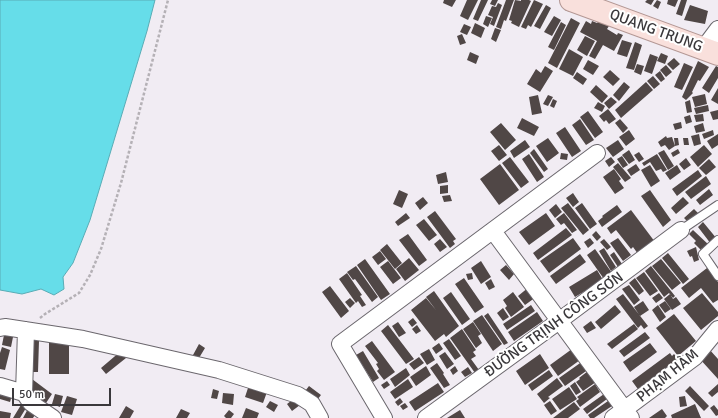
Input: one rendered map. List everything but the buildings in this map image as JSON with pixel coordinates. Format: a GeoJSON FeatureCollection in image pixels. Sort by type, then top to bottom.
{"type":"FeatureCollection","features":[{"type":"Feature","properties":{"kind":"main road","name":"QUANG TRUNG"},"geometry":{"type":"LineString","coordinates":[[571,0],[711,51]]}},
{"type":"Feature","properties":{"kind":"street"},"geometry":{"type":"LineString","coordinates":[[711,51],[718,29]]}},
{"type":"Feature","properties":{"kind":"street"},"geometry":{"type":"LineString","coordinates":[[384,418],[340,344],[597,153]]}},
{"type":"Feature","properties":{"kind":"street","name":"ĐƯỜNG TRỊNH CÔNG SƠN"},"geometry":{"type":"LineString","coordinates":[[426,418],[681,230]]}},
{"type":"Feature","properties":{"kind":"street"},"geometry":{"type":"LineString","coordinates":[[493,231],[559,321],[623,415]]}},
{"type":"Feature","properties":{"kind":"street"},"geometry":{"type":"LineString","coordinates":[[0,328],[5,327],[83,339],[219,370],[298,396],[312,404],[320,418]]}},
{"type":"Feature","properties":{"kind":"street","name":"PHẠM HÀM"},"geometry":{"type":"LineString","coordinates":[[623,415],[695,357],[718,329]]}},
{"type":"Feature","properties":{"kind":"street"},"geometry":{"type":"LineString","coordinates":[[26,330],[24,393],[31,403],[53,418]]}},
{"type":"Feature","properties":{"kind":"street"},"geometry":{"type":"LineString","coordinates":[[0,386],[24,393]]}},
{"type":"Feature","properties":{"kind":"lane"},"geometry":{"type":"LineString","coordinates":[[681,230],[718,205]]}},
{"type":"Feature","properties":{"kind":"lane"},"geometry":{"type":"LineString","coordinates":[[718,240],[703,254],[718,276]]}},
{"type":"Feature","properties":{"kind":"path"},"geometry":{"type":"LineString","coordinates":[[26,330],[45,314],[79,293],[90,275],[121,183],[168,0]]}},
{"type":"Feature","properties":{"kind":"water"},"geometry":{"type":"Polygon","coordinates":[[[0,0],[155,0],[90,220],[73,263],[63,277],[64,289],[54,295],[41,289],[22,294],[0,290],[0,0]]]}}]}
